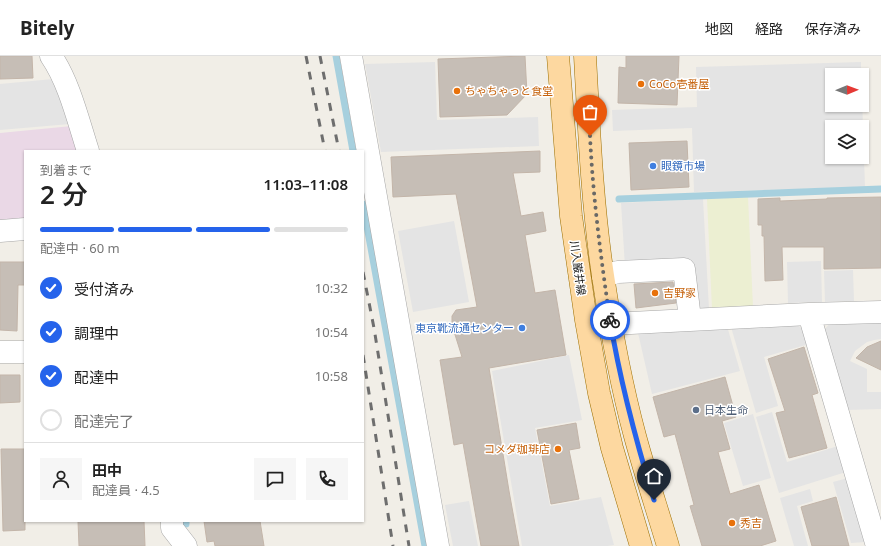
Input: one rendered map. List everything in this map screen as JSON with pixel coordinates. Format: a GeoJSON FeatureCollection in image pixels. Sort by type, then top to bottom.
{"type":"FeatureCollection","features":[{"type":"Feature","properties":{"kind":"main road","name":"川入巌井線"},"geometry":{"type":"LineString","coordinates":[[558,56],[569,193],[586,320],[599,393],[612,448],[641,546]]}},
{"type":"Feature","properties":{"kind":"main road"},"geometry":{"type":"LineString","coordinates":[[585,56],[593,190],[603,276],[611,324],[635,437],[668,546]]}},
{"type":"Feature","properties":{"kind":"street"},"geometry":{"type":"LineString","coordinates":[[51,56],[71,98],[88,150]]}},
{"type":"Feature","properties":{"kind":"street"},"geometry":{"type":"LineString","coordinates":[[351,56],[438,546]]}},
{"type":"Feature","properties":{"kind":"street"},"geometry":{"type":"LineString","coordinates":[[0,230],[24,229]]}},
{"type":"Feature","properties":{"kind":"street"},"geometry":{"type":"LineString","coordinates":[[603,276],[618,272],[684,269],[690,319]]}},
{"type":"Feature","properties":{"kind":"street"},"geometry":{"type":"LineString","coordinates":[[611,324],[690,319],[881,312]]}},
{"type":"Feature","properties":{"kind":"street"},"geometry":{"type":"LineString","coordinates":[[809,314],[877,546]]}},
{"type":"Feature","properties":{"kind":"street"},"geometry":{"type":"LineString","coordinates":[[0,352],[24,352]]}},
{"type":"Feature","properties":{"kind":"street"},"geometry":{"type":"LineString","coordinates":[[172,522],[172,528],[186,546]]}},
{"type":"Feature","properties":{"kind":"shaded area"},"geometry":{"type":"Polygon","coordinates":[[[435,62],[437,120],[538,117],[539,146],[381,152],[365,64],[435,62]]]}},
{"type":"Feature","properties":{"kind":"shaded area"},"geometry":{"type":"Polygon","coordinates":[[[861,62],[861,68],[825,68],[825,112],[862,112],[863,120],[825,120],[825,164],[864,164],[865,187],[694,192],[692,128],[613,131],[612,110],[697,107],[696,67],[861,62]]]}},
{"type":"Feature","properties":{"kind":"shaded area"},"geometry":{"type":"Polygon","coordinates":[[[53,79],[70,124],[0,130],[0,84],[53,79]]]}},
{"type":"Feature","properties":{"kind":"shaded area"},"geometry":{"type":"Polygon","coordinates":[[[72,126],[79,150],[24,150],[24,219],[0,221],[0,133],[72,126]]]}},
{"type":"Feature","properties":{"kind":"shaded area"},"geometry":{"type":"Polygon","coordinates":[[[703,199],[709,309],[685,310],[682,264],[625,267],[621,203],[703,199]]]}},
{"type":"Feature","properties":{"kind":"shaded area"},"geometry":{"type":"Polygon","coordinates":[[[454,221],[469,302],[413,312],[398,231],[454,221]]]}},
{"type":"Feature","properties":{"kind":"shaded area"},"geometry":{"type":"Polygon","coordinates":[[[821,261],[822,302],[788,303],[787,262],[821,261]]]}},
{"type":"Feature","properties":{"kind":"shaded area"},"geometry":{"type":"Polygon","coordinates":[[[853,270],[854,301],[825,302],[824,271],[853,270]]]}},
{"type":"Feature","properties":{"kind":"shaded area"},"geometry":{"type":"Polygon","coordinates":[[[881,319],[881,339],[867,342],[855,351],[850,361],[867,369],[867,392],[881,392],[881,409],[847,410],[823,331],[833,320],[881,319]]]}},
{"type":"Feature","properties":{"kind":"shaded area"},"geometry":{"type":"Polygon","coordinates":[[[794,323],[805,330],[809,344],[764,357],[778,406],[756,413],[731,327],[794,323]]]}},
{"type":"Feature","properties":{"kind":"shaded area"},"geometry":{"type":"Polygon","coordinates":[[[727,326],[740,371],[652,394],[638,333],[727,326]]]}},
{"type":"Feature","properties":{"kind":"shaded area"},"geometry":{"type":"Polygon","coordinates":[[[569,355],[582,420],[535,428],[550,506],[601,497],[614,545],[522,546],[492,371],[569,355]]]}},
{"type":"Feature","properties":{"kind":"shaded area"},"geometry":{"type":"Polygon","coordinates":[[[772,412],[787,462],[838,446],[846,472],[779,493],[756,417],[772,412]]]}},
{"type":"Feature","properties":{"kind":"shaded area"},"geometry":{"type":"Polygon","coordinates":[[[753,414],[771,478],[743,486],[724,423],[753,414]]]}},
{"type":"Feature","properties":{"kind":"shaded area"},"geometry":{"type":"Polygon","coordinates":[[[848,478],[866,542],[851,543],[833,482],[848,478]]]}},
{"type":"Feature","properties":{"kind":"shaded area"},"geometry":{"type":"Polygon","coordinates":[[[810,489],[813,501],[797,506],[808,546],[794,546],[780,498],[810,489]]]}},
{"type":"Feature","properties":{"kind":"shaded area"},"geometry":{"type":"Polygon","coordinates":[[[469,501],[478,546],[453,546],[445,505],[469,501]]]}},
{"type":"Feature","properties":{"kind":"green space"},"geometry":{"type":"Polygon","coordinates":[[[748,197],[753,307],[712,309],[707,199],[748,197]]]}},
{"type":"Feature","properties":{"kind":"building"},"geometry":{"type":"Polygon","coordinates":[[[0,56],[32,56],[33,78],[0,79],[0,56]]]}},
{"type":"Feature","properties":{"kind":"building"},"geometry":{"type":"Polygon","coordinates":[[[525,56],[527,94],[507,115],[440,117],[438,59],[525,56]]]}},
{"type":"Feature","properties":{"kind":"building"},"geometry":{"type":"Polygon","coordinates":[[[626,56],[679,56],[677,105],[618,103],[619,67],[626,68],[626,56]]]}},
{"type":"Feature","properties":{"kind":"building"},"geometry":{"type":"Polygon","coordinates":[[[687,141],[689,187],[631,190],[629,143],[687,141]]]}},
{"type":"Feature","properties":{"kind":"building"},"geometry":{"type":"Polygon","coordinates":[[[540,151],[540,172],[513,173],[521,216],[543,212],[546,231],[525,235],[535,293],[555,290],[566,355],[489,368],[519,546],[481,546],[463,443],[454,445],[440,360],[462,357],[452,325],[452,316],[456,310],[477,307],[456,194],[393,197],[391,157],[540,151]]]}},
{"type":"Feature","properties":{"kind":"building"},"geometry":{"type":"Polygon","coordinates":[[[881,197],[881,268],[824,269],[824,247],[782,247],[783,280],[765,281],[764,236],[762,236],[762,225],[758,225],[758,199],[780,198],[780,201],[881,197]]]}},
{"type":"Feature","properties":{"kind":"building"},"geometry":{"type":"Polygon","coordinates":[[[0,262],[24,262],[24,285],[18,285],[17,331],[0,330],[0,262]]]}},
{"type":"Feature","properties":{"kind":"building"},"geometry":{"type":"Polygon","coordinates":[[[673,282],[676,303],[636,308],[634,284],[673,282]]]}},
{"type":"Feature","properties":{"kind":"building"},"geometry":{"type":"Polygon","coordinates":[[[881,341],[881,370],[856,358],[867,347],[881,341]]]}},
{"type":"Feature","properties":{"kind":"building"},"geometry":{"type":"Polygon","coordinates":[[[804,347],[818,393],[812,395],[827,448],[789,458],[776,413],[785,411],[768,359],[804,347]]]}},
{"type":"Feature","properties":{"kind":"building"},"geometry":{"type":"Polygon","coordinates":[[[0,375],[20,375],[20,402],[0,403],[0,375]]]}},
{"type":"Feature","properties":{"kind":"building"},"geometry":{"type":"Polygon","coordinates":[[[725,377],[736,417],[722,421],[730,449],[718,452],[730,494],[759,485],[776,541],[760,546],[702,546],[690,506],[694,505],[675,434],[664,437],[653,397],[725,377]]]}},
{"type":"Feature","properties":{"kind":"building"},"geometry":{"type":"Polygon","coordinates":[[[576,423],[580,448],[569,450],[579,499],[551,504],[537,430],[576,423]]]}},
{"type":"Feature","properties":{"kind":"building"},"geometry":{"type":"Polygon","coordinates":[[[1,449],[24,449],[25,530],[3,531],[1,449]]]}},
{"type":"Feature","properties":{"kind":"building"},"geometry":{"type":"Polygon","coordinates":[[[836,497],[849,546],[812,546],[801,507],[836,497]]]}},
{"type":"Feature","properties":{"kind":"building"},"geometry":{"type":"Polygon","coordinates":[[[78,522],[144,522],[145,546],[79,546],[78,522]]]}},
{"type":"Feature","properties":{"kind":"building"},"geometry":{"type":"Polygon","coordinates":[[[204,522],[260,522],[264,546],[215,546],[214,541],[207,542],[204,522]]]}},
{"type":"Feature","properties":{"kind":"waterway"},"geometry":{"type":"LineString","coordinates":[[336,56],[353,150]]}},
{"type":"Feature","properties":{"kind":"waterway"},"geometry":{"type":"LineString","coordinates":[[619,199],[881,189]]}},
{"type":"Feature","properties":{"kind":"waterway"},"geometry":{"type":"LineString","coordinates":[[364,210],[425,546]]}},
{"type":"Feature","properties":{"kind":"railway"},"geometry":{"type":"LineString","coordinates":[[306,56],[325,150]]}},
{"type":"Feature","properties":{"kind":"railway"},"geometry":{"type":"LineString","coordinates":[[320,56],[339,150]]}},
{"type":"Feature","properties":{"kind":"railway"},"geometry":{"type":"LineString","coordinates":[[364,277],[374,328],[409,546]]}},
{"type":"Feature","properties":{"kind":"railway"},"geometry":{"type":"LineString","coordinates":[[364,361],[393,546]]}},
{"type":"Feature","properties":{"kind":"way so far"},"geometry":{"type":"LineString","coordinates":[[590,136],[595,213],[610,320]]}},
{"type":"Feature","properties":{"kind":"place","name":"CoCo壱番屋"},"geometry":{"type":"Point","coordinates":[641,84]}},
{"type":"Feature","properties":{"kind":"place","name":"ちゃちゃっと食堂"},"geometry":{"type":"Point","coordinates":[457,91]}},
{"type":"Feature","properties":{"kind":"place","name":"眼鏡市場"},"geometry":{"type":"Point","coordinates":[653,166]}},
{"type":"Feature","properties":{"kind":"place","name":"吉野家"},"geometry":{"type":"Point","coordinates":[655,293]}},
{"type":"Feature","properties":{"kind":"place","name":"東京靴流通センター"},"geometry":{"type":"Point","coordinates":[522,328]}},
{"type":"Feature","properties":{"kind":"place","name":"日本生命"},"geometry":{"type":"Point","coordinates":[696,410]}},
{"type":"Feature","properties":{"kind":"place","name":"コメダ珈琲店"},"geometry":{"type":"Point","coordinates":[558,449]}},
{"type":"Feature","properties":{"kind":"place","name":"秀吉"},"geometry":{"type":"Point","coordinates":[732,523]}},
{"type":"Feature","properties":{"kind":"route"},"geometry":{"type":"LineString","coordinates":[[610,320],[635,437],[654,500]]}}]}
